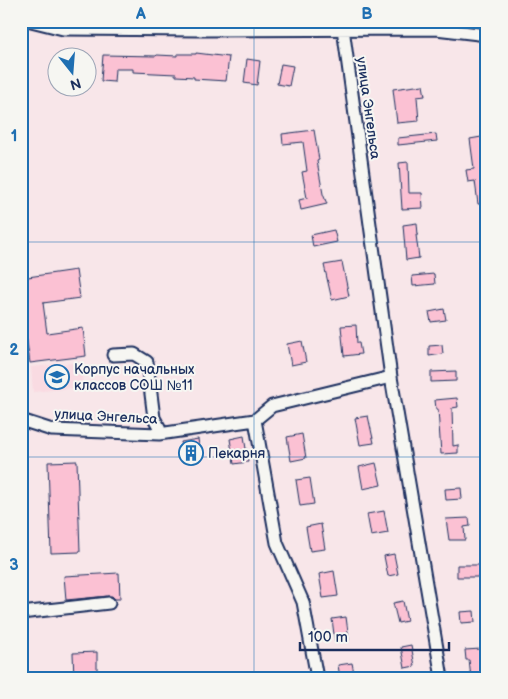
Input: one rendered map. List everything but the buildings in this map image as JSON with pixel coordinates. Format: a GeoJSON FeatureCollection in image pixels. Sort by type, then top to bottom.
{"type":"FeatureCollection","features":[{"type":"Feature","properties":{"kind":"street"},"geometry":{"type":"LineString","coordinates":[[31,21],[63,29],[176,26],[342,26],[436,29],[487,35]]}},
{"type":"Feature","properties":{"kind":"street","name":"улица Энгельса"},"geometry":{"type":"LineString","coordinates":[[342,26],[391,377],[442,678]]}},
{"type":"Feature","properties":{"kind":"street"},"geometry":{"type":"LineString","coordinates":[[113,355],[134,354],[147,362],[154,418],[159,434]]}},
{"type":"Feature","properties":{"kind":"street","name":"улица Энгельса"},"geometry":{"type":"LineString","coordinates":[[21,420],[52,430],[159,434],[255,420],[272,406],[391,377]]}},
{"type":"Feature","properties":{"kind":"street"},"geometry":{"type":"LineString","coordinates":[[255,420],[277,543],[303,602],[317,678]]}},
{"type":"Feature","properties":{"kind":"street"},"geometry":{"type":"LineString","coordinates":[[21,613],[109,603]]}},
{"type":"Feature","properties":{"kind":"shaded area","name":"Корпус начальных классов СОШ №11"},"geometry":{"type":"Polygon","coordinates":[[[81,362],[83,387],[33,392],[31,367],[81,362]]]}},
{"type":"Feature","properties":{"kind":"place","name":"Корпус начальных классов СОШ №11"},"geometry":{"type":"Point","coordinates":[57,377]}},
{"type":"Feature","properties":{"kind":"place","name":"Пекарня"},"geometry":{"type":"Point","coordinates":[191,453]}}]}
